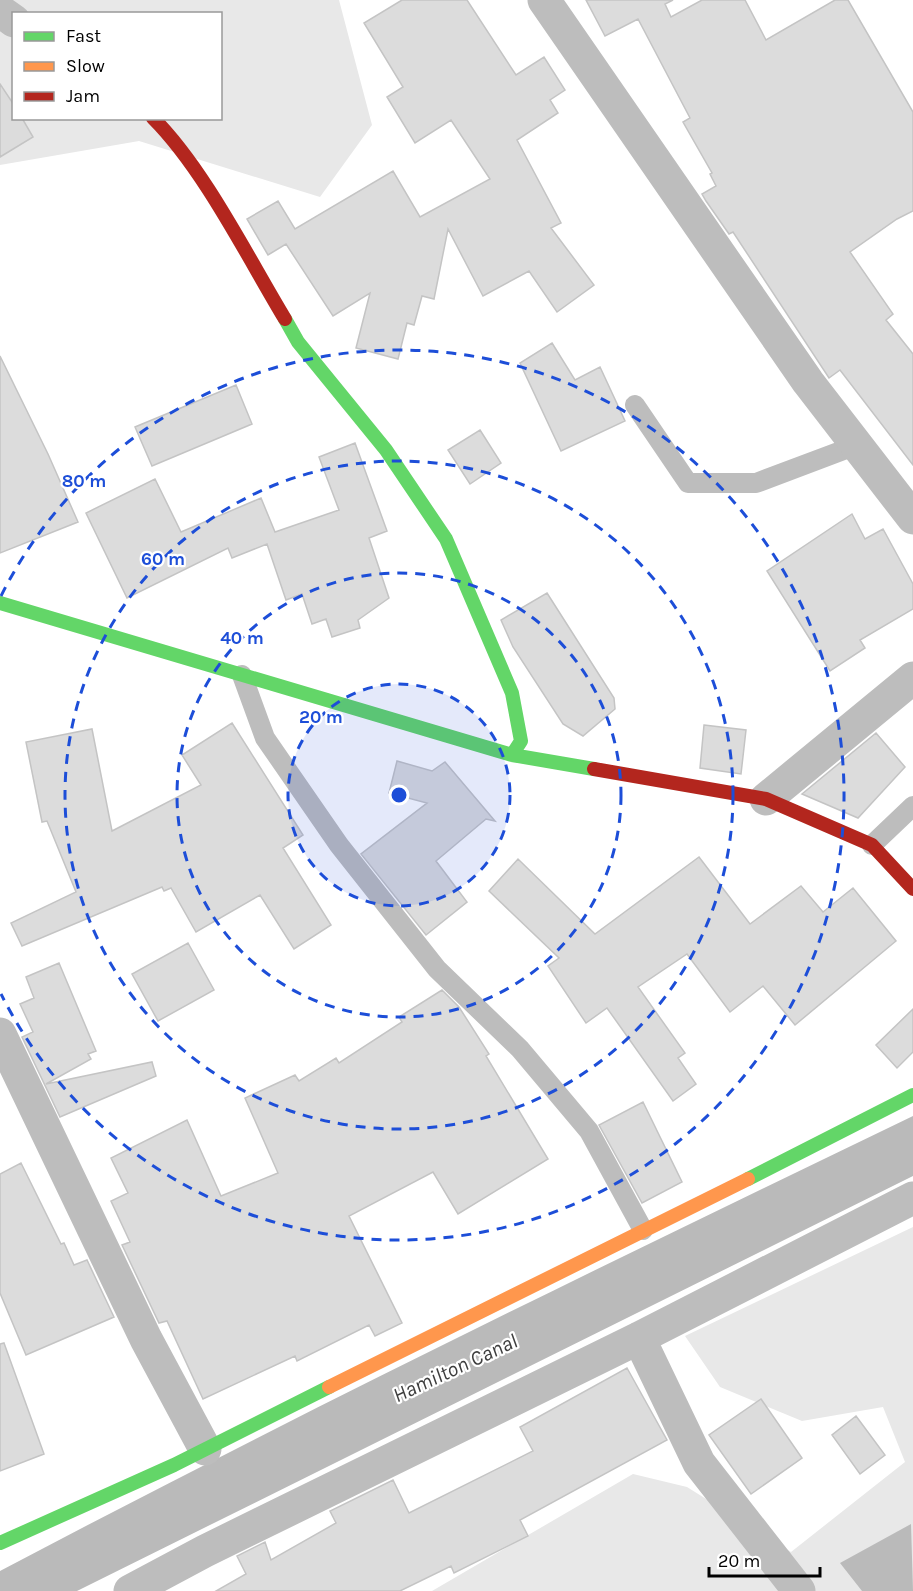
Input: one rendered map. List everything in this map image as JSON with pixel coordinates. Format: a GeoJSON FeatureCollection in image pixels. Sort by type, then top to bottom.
{"type":"FeatureCollection","features":[{"type":"Feature","properties":{"kind":"street"},"geometry":{"type":"LineString","coordinates":[[544,0],[808,382],[913,518]]}},
{"type":"Feature","properties":{"kind":"street"},"geometry":{"type":"LineString","coordinates":[[155,120],[167,132],[216,202],[298,342],[386,450],[446,539],[513,693],[521,741],[512,755]]}},
{"type":"Feature","properties":{"kind":"street"},"geometry":{"type":"LineString","coordinates":[[2,600],[242,675],[512,755],[766,799],[872,845],[913,889]]}},
{"type":"Feature","properties":{"kind":"street"},"geometry":{"type":"LineString","coordinates":[[766,799],[871,710],[913,678]]}},
{"type":"Feature","properties":{"kind":"street"},"geometry":{"type":"LineString","coordinates":[[0,1034],[146,1339],[205,1449]]}},
{"type":"Feature","properties":{"kind":"street"},"geometry":{"type":"LineString","coordinates":[[0,1543],[205,1449],[880,1114],[913,1095]]}},
{"type":"Feature","properties":{"kind":"street"},"geometry":{"type":"LineString","coordinates":[[130,1591],[205,1551],[639,1338],[913,1198]]}},
{"type":"Feature","properties":{"kind":"street"},"geometry":{"type":"LineString","coordinates":[[639,1338],[699,1463],[799,1591]]}},
{"type":"Feature","properties":{"kind":"lane"},"geometry":{"type":"LineString","coordinates":[[635,405],[688,483],[756,483],[857,445]]}},
{"type":"Feature","properties":{"kind":"lane"},"geometry":{"type":"LineString","coordinates":[[242,675],[265,738],[339,844],[437,969],[520,1049],[589,1131],[643,1230]]}},
{"type":"Feature","properties":{"kind":"lane"},"geometry":{"type":"LineString","coordinates":[[872,845],[913,806]]}},
{"type":"Feature","properties":{"kind":"shaded area"},"geometry":{"type":"Polygon","coordinates":[[[0,0],[339,0],[372,125],[320,197],[139,141],[0,165],[0,0]]]}},
{"type":"Feature","properties":{"kind":"shaded area"},"geometry":{"type":"Polygon","coordinates":[[[913,1227],[913,1591],[432,1591],[633,1474],[687,1487],[791,1552],[905,1462],[883,1407],[802,1421],[720,1387],[685,1336],[913,1227]]]}},
{"type":"Feature","properties":{"kind":"water","name":"Hamilton Canal"},"geometry":{"type":"Polygon","coordinates":[[[913,1116],[913,1176],[77,1591],[0,1591],[0,1571],[113,1512],[454,1339],[913,1116]]]}},
{"type":"Feature","properties":{"kind":"water"},"geometry":{"type":"Polygon","coordinates":[[[911,1524],[913,1591],[862,1591],[840,1563],[911,1524]]]}},
{"type":"Feature","properties":{"kind":"building"},"geometry":{"type":"Polygon","coordinates":[[[402,0],[467,0],[516,75],[544,57],[565,90],[550,100],[558,113],[517,140],[561,223],[551,228],[594,285],[557,312],[529,271],[483,296],[448,229],[434,299],[422,296],[414,325],[407,323],[398,359],[356,348],[370,293],[333,316],[286,244],[268,255],[247,219],[278,201],[295,229],[393,171],[420,217],[490,179],[451,120],[415,143],[387,97],[403,87],[364,23],[402,0]]]}},
{"type":"Feature","properties":{"kind":"building"},"geometry":{"type":"Polygon","coordinates":[[[586,0],[673,0],[665,4],[671,17],[702,0],[745,0],[766,40],[835,0],[848,0],[913,112],[913,211],[897,219],[850,252],[893,314],[886,320],[913,354],[913,465],[840,370],[829,378],[733,232],[729,234],[706,201],[702,194],[716,186],[710,174],[712,173],[683,122],[690,118],[638,19],[605,36],[586,0]]]}},
{"type":"Feature","properties":{"kind":"building"},"geometry":{"type":"Polygon","coordinates":[[[0,84],[12,102],[12,120],[23,120],[33,137],[0,157],[0,84]]]}},
{"type":"Feature","properties":{"kind":"building"},"geometry":{"type":"Polygon","coordinates":[[[552,343],[575,380],[600,367],[625,421],[561,451],[520,363],[552,343]]]}},
{"type":"Feature","properties":{"kind":"building"},"geometry":{"type":"Polygon","coordinates":[[[0,356],[78,522],[0,553],[0,356]]]}},
{"type":"Feature","properties":{"kind":"building"},"geometry":{"type":"Polygon","coordinates":[[[236,385],[252,424],[152,466],[135,427],[236,385]]]}},
{"type":"Feature","properties":{"kind":"building"},"geometry":{"type":"Polygon","coordinates":[[[480,430],[501,463],[470,484],[448,450],[480,430]]]}},
{"type":"Feature","properties":{"kind":"building"},"geometry":{"type":"Polygon","coordinates":[[[355,443],[387,531],[369,538],[389,598],[358,620],[360,628],[332,637],[326,619],[312,624],[302,594],[286,600],[267,544],[232,558],[228,548],[127,598],[86,513],[155,479],[181,532],[261,498],[275,532],[339,510],[319,457],[355,443]]]}},
{"type":"Feature","properties":{"kind":"building"},"geometry":{"type":"Polygon","coordinates":[[[852,514],[865,539],[883,529],[913,584],[913,609],[860,640],[865,648],[830,671],[767,571],[852,514]]]}},
{"type":"Feature","properties":{"kind":"building"},"geometry":{"type":"Polygon","coordinates":[[[547,593],[614,698],[615,709],[583,736],[563,724],[513,647],[501,620],[547,593]]]}},
{"type":"Feature","properties":{"kind":"building"},"geometry":{"type":"Polygon","coordinates":[[[232,723],[303,835],[283,848],[331,925],[294,949],[260,895],[196,932],[171,888],[164,891],[162,887],[22,946],[11,923],[76,892],[47,821],[42,822],[26,742],[92,729],[112,831],[201,785],[182,755],[232,723]]]}},
{"type":"Feature","properties":{"kind":"building"},"geometry":{"type":"Polygon","coordinates":[[[704,725],[746,730],[741,774],[700,768],[704,725]]]}},
{"type":"Feature","properties":{"kind":"building"},"geometry":{"type":"Polygon","coordinates":[[[876,733],[905,767],[858,818],[802,794],[876,733]]]}},
{"type":"Feature","properties":{"kind":"building"},"geometry":{"type":"Polygon","coordinates":[[[397,761],[432,771],[445,762],[495,821],[486,819],[436,861],[467,902],[426,935],[361,854],[427,803],[389,793],[397,761]]]}},
{"type":"Feature","properties":{"kind":"building"},"geometry":{"type":"Polygon","coordinates":[[[699,857],[750,924],[801,886],[823,912],[853,888],[896,941],[795,1025],[763,986],[730,1012],[687,954],[638,987],[685,1053],[678,1058],[696,1084],[673,1101],[607,1008],[586,1023],[548,966],[559,958],[489,891],[518,859],[595,934],[699,857]]]}},
{"type":"Feature","properties":{"kind":"building"},"geometry":{"type":"Polygon","coordinates":[[[188,943],[214,990],[158,1021],[132,974],[188,943]]]}},
{"type":"Feature","properties":{"kind":"building"},"geometry":{"type":"Polygon","coordinates":[[[59,963],[96,1051],[88,1054],[91,1059],[46,1084],[152,1062],[156,1076],[60,1117],[22,1037],[33,1032],[20,1004],[34,998],[26,977],[59,963]]]}},
{"type":"Feature","properties":{"kind":"building"},"geometry":{"type":"Polygon","coordinates":[[[442,990],[459,1007],[489,1054],[486,1056],[548,1159],[458,1214],[433,1172],[349,1216],[402,1323],[375,1336],[369,1325],[297,1361],[295,1356],[203,1399],[167,1321],[159,1323],[122,1245],[130,1242],[111,1201],[128,1193],[111,1158],[187,1120],[221,1196],[278,1173],[245,1098],[295,1075],[299,1081],[336,1058],[339,1063],[402,1022],[399,1017],[442,990]]]}},
{"type":"Feature","properties":{"kind":"building"},"geometry":{"type":"Polygon","coordinates":[[[913,1009],[913,1052],[897,1068],[876,1045],[913,1009]]]}},
{"type":"Feature","properties":{"kind":"building"},"geometry":{"type":"Polygon","coordinates":[[[643,1102],[682,1182],[642,1203],[599,1125],[643,1102]]]}},
{"type":"Feature","properties":{"kind":"building"},"geometry":{"type":"Polygon","coordinates":[[[21,1163],[61,1244],[64,1243],[74,1265],[87,1260],[114,1317],[26,1355],[0,1293],[0,1174],[21,1163]]]}},
{"type":"Feature","properties":{"kind":"building"},"geometry":{"type":"Polygon","coordinates":[[[4,1343],[44,1454],[0,1471],[0,1344],[4,1343]]]}},
{"type":"Feature","properties":{"kind":"building"},"geometry":{"type":"Polygon","coordinates":[[[627,1368],[667,1440],[520,1520],[528,1536],[454,1573],[451,1566],[400,1591],[216,1591],[246,1574],[237,1556],[265,1542],[271,1560],[336,1523],[330,1511],[393,1480],[409,1513],[533,1451],[520,1427],[627,1368]]]}},
{"type":"Feature","properties":{"kind":"building"},"geometry":{"type":"Polygon","coordinates":[[[761,1399],[802,1458],[751,1494],[709,1435],[761,1399]]]}},
{"type":"Feature","properties":{"kind":"building"},"geometry":{"type":"Polygon","coordinates":[[[856,1416],[885,1455],[860,1474],[832,1435],[856,1416]]]}},
{"type":"Feature","properties":{"kind":"traffic: fast"},"geometry":{"type":"LineString","coordinates":[[285,319],[298,342],[386,450],[446,539],[512,693],[521,741],[512,755]]}},
{"type":"Feature","properties":{"kind":"traffic: fast"},"geometry":{"type":"LineString","coordinates":[[0,603],[512,755],[594,769]]}},
{"type":"Feature","properties":{"kind":"traffic: fast"},"geometry":{"type":"LineString","coordinates":[[748,1179],[913,1095]]}},
{"type":"Feature","properties":{"kind":"traffic: fast"},"geometry":{"type":"LineString","coordinates":[[0,1543],[174,1465],[329,1387]]}},
{"type":"Feature","properties":{"kind":"traffic: slow"},"geometry":{"type":"LineString","coordinates":[[329,1387],[748,1179]]}},
{"type":"Feature","properties":{"kind":"traffic: jam"},"geometry":{"type":"LineString","coordinates":[[155,120],[190,162],[207,187],[285,319]]}},
{"type":"Feature","properties":{"kind":"traffic: jam"},"geometry":{"type":"LineString","coordinates":[[594,769],[766,799],[872,845],[913,889]]}}]}
